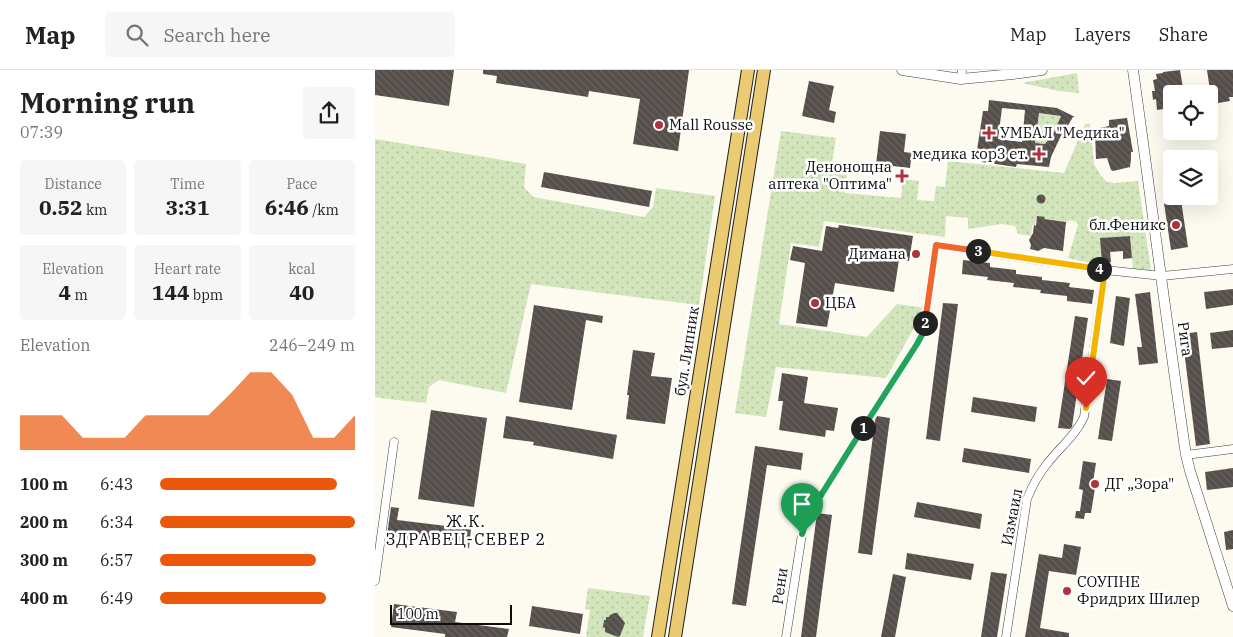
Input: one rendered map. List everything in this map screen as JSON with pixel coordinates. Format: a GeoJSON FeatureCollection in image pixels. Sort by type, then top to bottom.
{"type":"FeatureCollection","features":[{"type":"Feature","properties":{"kind":"main road","name":"бул. Липник"},"geometry":{"type":"LineString","coordinates":[[658,637],[748,70]]}},
{"type":"Feature","properties":{"kind":"main road"},"geometry":{"type":"LineString","coordinates":[[675,637],[764,70]]}},
{"type":"Feature","properties":{"kind":"street"},"geometry":{"type":"LineString","coordinates":[[902,70],[962,74],[1013,74],[1042,70]]}},
{"type":"Feature","properties":{"kind":"street","name":"Рига"},"geometry":{"type":"LineString","coordinates":[[1133,70],[1186,455],[1233,606]]}},
{"type":"Feature","properties":{"kind":"street","name":"Рени"},"geometry":{"type":"LineString","coordinates":[[786,637],[802,534],[808,516],[923,333],[936,245],[1105,270]]}},
{"type":"Feature","properties":{"kind":"street"},"geometry":{"type":"LineString","coordinates":[[1105,270],[1162,276],[1233,269]]}},
{"type":"Feature","properties":{"kind":"street","name":"Измаил"},"geometry":{"type":"LineString","coordinates":[[1006,637],[1027,498],[1033,483],[1080,426],[1084,417],[1105,270]]}},
{"type":"Feature","properties":{"kind":"street"},"geometry":{"type":"LineString","coordinates":[[375,581],[393,442]]}},
{"type":"Feature","properties":{"kind":"street"},"geometry":{"type":"LineString","coordinates":[[1186,455],[1233,449]]}},
{"type":"Feature","properties":{"kind":"green space"},"geometry":{"type":"Polygon","coordinates":[[[1077,73],[1079,93],[1022,83],[1077,73]]]}},
{"type":"Feature","properties":{"kind":"green space"},"geometry":{"type":"Polygon","coordinates":[[[1039,113],[1060,116],[1051,139],[1045,144],[1035,143],[1039,113]]]}},
{"type":"Feature","properties":{"kind":"green space"},"geometry":{"type":"Polygon","coordinates":[[[1085,124],[1090,124],[1094,164],[1101,176],[1107,182],[1114,183],[1138,181],[1151,270],[1133,269],[1130,236],[1101,238],[1102,266],[1068,258],[1078,225],[1077,222],[1071,220],[1066,222],[1036,218],[1035,225],[1032,225],[1031,236],[1018,234],[1015,226],[1002,224],[968,229],[968,218],[946,216],[945,237],[824,221],[819,247],[791,243],[779,324],[867,337],[897,304],[925,308],[886,378],[776,367],[766,417],[735,413],[781,131],[836,138],[830,173],[847,175],[845,193],[901,198],[903,179],[919,181],[917,200],[934,201],[936,186],[945,187],[948,161],[1064,173],[1085,124]]]}},
{"type":"Feature","properties":{"kind":"green space"},"geometry":{"type":"Polygon","coordinates":[[[375,139],[526,164],[524,187],[533,197],[644,217],[653,207],[656,188],[715,196],[699,305],[531,284],[506,393],[439,380],[429,387],[426,403],[375,397],[375,139]]]}},
{"type":"Feature","properties":{"kind":"green space"},"geometry":{"type":"Polygon","coordinates":[[[588,588],[650,596],[643,637],[586,637],[590,610],[585,609],[588,588]]]}},
{"type":"Feature","properties":{"kind":"building"},"geometry":{"type":"Polygon","coordinates":[[[375,70],[454,70],[449,106],[375,95],[375,70]]]}},
{"type":"Feature","properties":{"kind":"building","name":"Mall Rousse"},"geometry":{"type":"Polygon","coordinates":[[[483,70],[689,70],[678,151],[633,144],[640,99],[589,91],[588,97],[496,83],[497,76],[483,74],[483,70]]]}},
{"type":"Feature","properties":{"kind":"building"},"geometry":{"type":"Polygon","coordinates":[[[1180,70],[1182,85],[1163,85],[1163,109],[1157,110],[1156,99],[1153,100],[1152,91],[1155,91],[1153,80],[1157,79],[1156,74],[1180,70]]]}},
{"type":"Feature","properties":{"kind":"building"},"geometry":{"type":"Polygon","coordinates":[[[1207,70],[1233,70],[1233,97],[1229,97],[1230,101],[1218,103],[1218,85],[1209,85],[1207,70]]]}},
{"type":"Feature","properties":{"kind":"building"},"geometry":{"type":"Polygon","coordinates":[[[809,81],[834,86],[829,110],[836,112],[834,123],[802,116],[809,81]]]}},
{"type":"Feature","properties":{"kind":"building","name":"УМБАЛ \"Медика\""},"geometry":{"type":"Polygon","coordinates":[[[989,100],[1057,108],[1075,117],[1073,117],[1067,127],[1066,125],[1051,157],[1049,167],[1017,164],[1016,167],[982,162],[983,152],[977,150],[983,111],[988,111],[989,100]],[[1002,108],[998,139],[1022,142],[1025,110],[1002,108]],[[1039,113],[1035,143],[1045,144],[1051,139],[1061,116],[1039,113]]]}},
{"type":"Feature","properties":{"kind":"building"},"geometry":{"type":"Polygon","coordinates":[[[1127,118],[1133,152],[1131,152],[1130,167],[1113,171],[1107,158],[1096,159],[1095,133],[1099,128],[1109,126],[1109,120],[1127,118]]]}},
{"type":"Feature","properties":{"kind":"building"},"geometry":{"type":"Polygon","coordinates":[[[880,131],[906,134],[904,152],[912,153],[910,168],[876,164],[880,131]]]}},
{"type":"Feature","properties":{"kind":"building"},"geometry":{"type":"Polygon","coordinates":[[[544,172],[652,191],[649,207],[541,187],[544,172]]]}},
{"type":"Feature","properties":{"kind":"building"},"geometry":{"type":"Polygon","coordinates":[[[1041,195],[1045,199],[1041,203],[1037,199],[1041,195]]]}},
{"type":"Feature","properties":{"kind":"building","name":"бл.Феникс"},"geometry":{"type":"Polygon","coordinates":[[[1164,205],[1182,205],[1188,247],[1171,250],[1164,205]]]}},
{"type":"Feature","properties":{"kind":"building"},"geometry":{"type":"Polygon","coordinates":[[[1037,216],[1045,217],[1044,219],[1066,222],[1063,251],[1044,248],[1038,251],[1030,249],[1029,240],[1033,233],[1034,225],[1036,226],[1037,216]]]}},
{"type":"Feature","properties":{"kind":"building"},"geometry":{"type":"Polygon","coordinates":[[[839,225],[913,236],[909,261],[899,260],[894,292],[835,283],[827,327],[796,323],[805,263],[790,260],[793,246],[822,251],[826,226],[838,228],[839,225]]]}},
{"type":"Feature","properties":{"kind":"building"},"geometry":{"type":"Polygon","coordinates":[[[1130,236],[1132,258],[1123,259],[1123,251],[1110,252],[1111,262],[1102,263],[1100,238],[1130,236]]]}},
{"type":"Feature","properties":{"kind":"building"},"geometry":{"type":"Polygon","coordinates":[[[963,260],[990,263],[990,267],[1016,270],[1016,274],[1042,277],[1042,280],[1070,283],[1069,287],[1094,290],[1092,304],[1067,301],[1067,296],[1040,293],[1041,290],[1013,287],[1014,283],[987,280],[988,277],[962,274],[963,260]]]}},
{"type":"Feature","properties":{"kind":"building"},"geometry":{"type":"Polygon","coordinates":[[[1233,289],[1233,305],[1206,309],[1204,292],[1233,289]]]}},
{"type":"Feature","properties":{"kind":"building"},"geometry":{"type":"Polygon","coordinates":[[[1150,292],[1158,363],[1139,365],[1137,347],[1142,347],[1135,294],[1150,292]]]}},
{"type":"Feature","properties":{"kind":"building"},"geometry":{"type":"Polygon","coordinates":[[[1116,296],[1130,298],[1124,346],[1110,343],[1116,296]]]}},
{"type":"Feature","properties":{"kind":"building"},"geometry":{"type":"Polygon","coordinates":[[[943,303],[958,304],[940,441],[926,439],[943,303]]]}},
{"type":"Feature","properties":{"kind":"building"},"geometry":{"type":"Polygon","coordinates":[[[534,305],[603,316],[602,323],[586,320],[572,410],[519,402],[534,305]]]}},
{"type":"Feature","properties":{"kind":"building"},"geometry":{"type":"Polygon","coordinates":[[[1075,316],[1088,318],[1072,427],[1070,429],[1058,428],[1075,316]]]}},
{"type":"Feature","properties":{"kind":"building"},"geometry":{"type":"Polygon","coordinates":[[[1233,330],[1233,347],[1212,349],[1210,333],[1233,330]]]}},
{"type":"Feature","properties":{"kind":"building"},"geometry":{"type":"Polygon","coordinates":[[[1197,332],[1210,444],[1196,446],[1182,334],[1197,332]]]}},
{"type":"Feature","properties":{"kind":"building"},"geometry":{"type":"Polygon","coordinates":[[[633,350],[655,353],[651,376],[672,378],[665,424],[626,419],[633,350]]]}},
{"type":"Feature","properties":{"kind":"building"},"geometry":{"type":"Polygon","coordinates":[[[782,373],[808,377],[804,403],[838,408],[834,431],[826,430],[825,437],[779,430],[783,401],[778,401],[782,373]]]}},
{"type":"Feature","properties":{"kind":"building"},"geometry":{"type":"Polygon","coordinates":[[[1107,379],[1121,381],[1112,441],[1098,439],[1107,379]]]}},
{"type":"Feature","properties":{"kind":"building"},"geometry":{"type":"Polygon","coordinates":[[[973,397],[1037,407],[1035,422],[971,412],[973,397]]]}},
{"type":"Feature","properties":{"kind":"building"},"geometry":{"type":"Polygon","coordinates":[[[431,410],[487,418],[474,507],[418,499],[431,410]]]}},
{"type":"Feature","properties":{"kind":"building"},"geometry":{"type":"Polygon","coordinates":[[[506,416],[617,435],[613,459],[533,445],[534,442],[503,438],[506,416]]]}},
{"type":"Feature","properties":{"kind":"building"},"geometry":{"type":"Polygon","coordinates":[[[877,416],[890,418],[872,555],[858,553],[877,416]]]}},
{"type":"Feature","properties":{"kind":"building"},"geometry":{"type":"Polygon","coordinates":[[[755,446],[803,453],[801,470],[767,465],[746,606],[732,604],[755,446]]]}},
{"type":"Feature","properties":{"kind":"building"},"geometry":{"type":"Polygon","coordinates":[[[964,448],[1031,459],[1029,473],[962,462],[964,448]]]}},
{"type":"Feature","properties":{"kind":"building"},"geometry":{"type":"Polygon","coordinates":[[[1083,461],[1096,463],[1091,513],[1085,513],[1084,519],[1075,518],[1076,511],[1080,511],[1083,490],[1079,489],[1083,461]]]}},
{"type":"Feature","properties":{"kind":"building"},"geometry":{"type":"Polygon","coordinates":[[[1233,468],[1233,487],[1207,490],[1205,472],[1233,468]]]}},
{"type":"Feature","properties":{"kind":"building"},"geometry":{"type":"Polygon","coordinates":[[[917,502],[982,514],[980,529],[914,517],[917,502]]]}},
{"type":"Feature","properties":{"kind":"building"},"geometry":{"type":"Polygon","coordinates":[[[391,507],[399,508],[397,520],[471,529],[469,548],[387,535],[391,507]]]}},
{"type":"Feature","properties":{"kind":"building"},"geometry":{"type":"Polygon","coordinates":[[[817,513],[832,515],[816,637],[801,637],[817,513]]]}},
{"type":"Feature","properties":{"kind":"building"},"geometry":{"type":"Polygon","coordinates":[[[1233,530],[1233,549],[1226,550],[1224,532],[1233,530]]]}},
{"type":"Feature","properties":{"kind":"building"},"geometry":{"type":"Polygon","coordinates":[[[1064,544],[1081,547],[1076,575],[1049,571],[1040,628],[1069,633],[1069,637],[1025,637],[1039,554],[1062,558],[1064,544]]]}},
{"type":"Feature","properties":{"kind":"building"},"geometry":{"type":"Polygon","coordinates":[[[907,553],[974,564],[971,580],[905,569],[907,553]]]}},
{"type":"Feature","properties":{"kind":"building"},"geometry":{"type":"Polygon","coordinates":[[[991,572],[1007,574],[997,637],[981,637],[991,572]]]}},
{"type":"Feature","properties":{"kind":"building"},"geometry":{"type":"Polygon","coordinates":[[[893,574],[906,577],[895,637],[881,637],[893,574]]]}},
{"type":"Feature","properties":{"kind":"building"},"geometry":{"type":"Polygon","coordinates":[[[394,604],[457,612],[455,622],[509,629],[507,637],[445,637],[445,634],[391,627],[394,604]]]}},
{"type":"Feature","properties":{"kind":"building"},"geometry":{"type":"Polygon","coordinates":[[[532,606],[583,614],[580,634],[529,626],[532,606]]]}},
{"type":"Feature","properties":{"kind":"building"},"geometry":{"type":"Polygon","coordinates":[[[617,613],[625,623],[618,637],[605,632],[603,627],[606,617],[617,613]]]}},
{"type":"Feature","properties":{"kind":"place","name":"Mall Rousse"},"geometry":{"type":"Point","coordinates":[659,125]}},
{"type":"Feature","properties":{"kind":"place","name":"УМБАЛ \"Медика\""},"geometry":{"type":"Point","coordinates":[989,133]}},
{"type":"Feature","properties":{"kind":"place","name":"медика кор3 ет."},"geometry":{"type":"Point","coordinates":[1039,154]}},
{"type":"Feature","properties":{"kind":"place","name":"Денонощна аптека \"Оптима\""},"geometry":{"type":"Point","coordinates":[902,176]}},
{"type":"Feature","properties":{"kind":"place","name":"бл.Феникс"},"geometry":{"type":"Point","coordinates":[1176,225]}},
{"type":"Feature","properties":{"kind":"place","name":"Димана"},"geometry":{"type":"Point","coordinates":[916,254]}},
{"type":"Feature","properties":{"kind":"place","name":"ЦБА"},"geometry":{"type":"Point","coordinates":[815,303]}},
{"type":"Feature","properties":{"kind":"place","name":"ДГ „Зора\""},"geometry":{"type":"Point","coordinates":[1095,484]}},
{"type":"Feature","properties":{"kind":"place","name":"СОУПНЕ Фридрих Шилер"},"geometry":{"type":"Point","coordinates":[1067,591]}},
{"type":"Feature","properties":{"kind":"district","name":"Ж.К. ЗДРАВЕЦ-СЕВЕР 2"},"geometry":{"type":"Point","coordinates":[466,530]}},
{"type":"Feature","properties":{"kind":"route"},"geometry":{"type":"LineString","coordinates":[[802,534],[808,516],[923,333],[936,245],[1105,270],[1086,408]]}}]}
